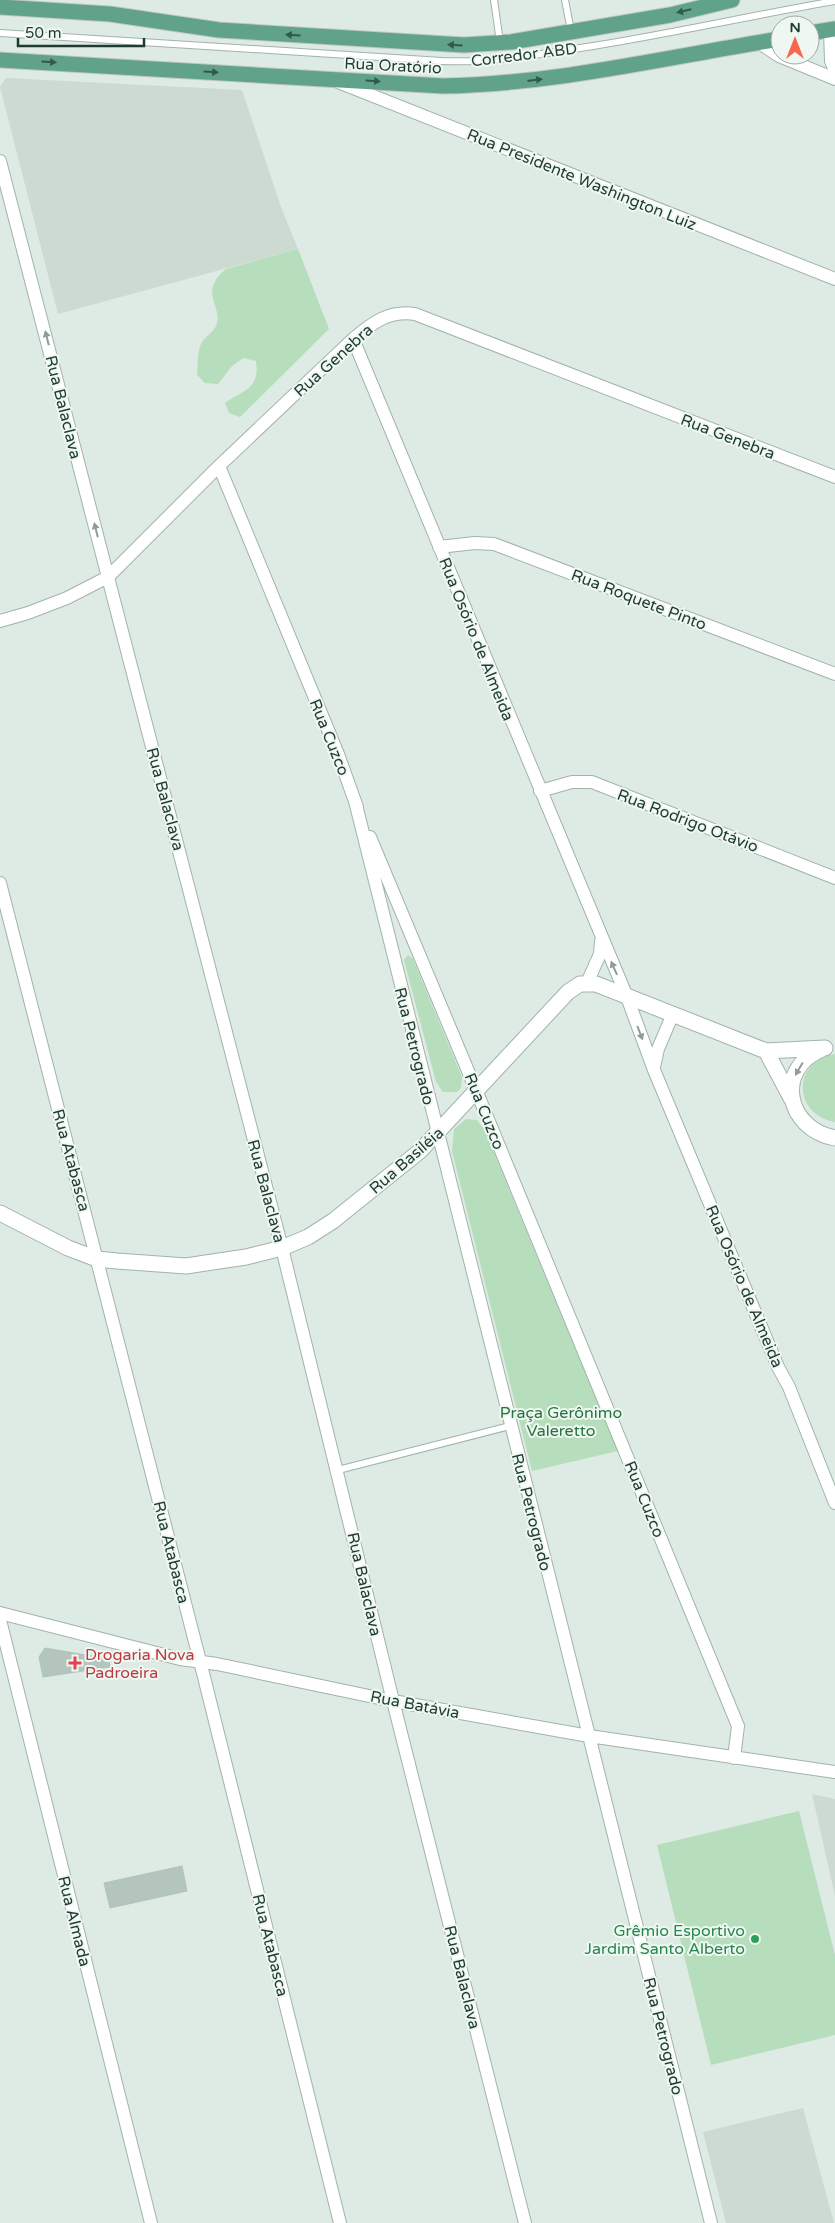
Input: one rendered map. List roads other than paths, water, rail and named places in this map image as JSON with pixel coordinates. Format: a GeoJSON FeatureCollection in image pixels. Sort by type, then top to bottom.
{"type":"FeatureCollection","features":[{"type":"Feature","properties":{"kind":"main road","name":"Rua Oratório"},"geometry":{"type":"LineString","coordinates":[[0,7],[118,15],[220,30],[441,44],[500,44],[670,15],[732,0]]}},
{"type":"Feature","properties":{"kind":"main road","name":"Rua Oratório"},"geometry":{"type":"LineString","coordinates":[[0,60],[443,86],[495,84],[543,79],[770,40]]}},
{"type":"Feature","properties":{"kind":"street"},"geometry":{"type":"LineString","coordinates":[[832,30],[831,60],[835,71]]}},
{"type":"Feature","properties":{"kind":"street"},"geometry":{"type":"LineString","coordinates":[[758,42],[779,56],[835,79]]}},
{"type":"Feature","properties":{"kind":"street","name":"Rua Presidente Washington Luiz"},"geometry":{"type":"LineString","coordinates":[[329,78],[835,279]]}},
{"type":"Feature","properties":{"kind":"street","name":"Rua Balaclava"},"geometry":{"type":"LineString","coordinates":[[0,161],[282,1248],[393,1700],[525,2223]]}},
{"type":"Feature","properties":{"kind":"street","name":"Rua Genebra"},"geometry":{"type":"LineString","coordinates":[[0,621],[67,598],[108,577],[219,466],[353,339],[382,318],[399,313],[415,314],[835,477]]}},
{"type":"Feature","properties":{"kind":"street","name":"Rua Osório de Almeida"},"geometry":{"type":"LineString","coordinates":[[353,339],[601,939],[627,997],[654,1070],[835,1503]]}},
{"type":"Feature","properties":{"kind":"street","name":"Rua Cuzco"},"geometry":{"type":"LineString","coordinates":[[219,466],[338,754],[355,801],[738,1726],[734,1758]]}},
{"type":"Feature","properties":{"kind":"street","name":"Rua Roquete Pinto"},"geometry":{"type":"LineString","coordinates":[[439,547],[475,543],[494,544],[835,674]]}},
{"type":"Feature","properties":{"kind":"street","name":"Rua Rodrigo Otávio"},"geometry":{"type":"LineString","coordinates":[[540,791],[572,782],[592,782],[835,878]]}},
{"type":"Feature","properties":{"kind":"street","name":"Rua Petrogrado"},"geometry":{"type":"LineString","coordinates":[[355,801],[710,2223]]}},
{"type":"Feature","properties":{"kind":"street","name":"Rua Atabasca"},"geometry":{"type":"LineString","coordinates":[[0,883],[97,1258],[340,2223]]}},
{"type":"Feature","properties":{"kind":"street"},"geometry":{"type":"LineString","coordinates":[[601,939],[600,954],[588,983],[766,1051],[830,1047]]}},
{"type":"Feature","properties":{"kind":"street","name":"Rua Basiléia"},"geometry":{"type":"LineString","coordinates":[[0,1213],[43,1236],[97,1258],[186,1266],[238,1259],[282,1248],[308,1236],[333,1221],[438,1135],[476,1090],[568,992],[580,984],[588,983]]}},
{"type":"Feature","properties":{"kind":"street"},"geometry":{"type":"LineString","coordinates":[[654,1070],[658,1049],[672,1016]]}},
{"type":"Feature","properties":{"kind":"street"},"geometry":{"type":"LineString","coordinates":[[793,1103],[793,1083],[798,1069],[807,1057],[830,1047]]}},
{"type":"Feature","properties":{"kind":"street"},"geometry":{"type":"LineString","coordinates":[[766,1051],[799,1117],[835,1147]]}},
{"type":"Feature","properties":{"kind":"street"},"geometry":{"type":"LineString","coordinates":[[816,1132],[835,1138]]}},
{"type":"Feature","properties":{"kind":"street"},"geometry":{"type":"LineString","coordinates":[[821,1466],[835,1470]]}},
{"type":"Feature","properties":{"kind":"street","name":"Rua Batávia"},"geometry":{"type":"LineString","coordinates":[[0,1613],[180,1659],[199,1661],[393,1700],[589,1736],[835,1772]]}},
{"type":"Feature","properties":{"kind":"street","name":"Rua Almada"},"geometry":{"type":"LineString","coordinates":[[0,1620],[151,2223]]}},
{"type":"Feature","properties":{"kind":"lane"},"geometry":{"type":"LineString","coordinates":[[494,0],[500,44]]}},
{"type":"Feature","properties":{"kind":"lane"},"geometry":{"type":"LineString","coordinates":[[566,0],[570,31]]}},
{"type":"Feature","properties":{"kind":"lane","name":"Corredor ABD"},"geometry":{"type":"LineString","coordinates":[[0,33],[442,61],[483,61],[532,56],[679,32],[835,1]]}},
{"type":"Feature","properties":{"kind":"lane"},"geometry":{"type":"LineString","coordinates":[[338,1470],[510,1426]]}},
{"type":"Feature","properties":{"kind":"place","name":"Drogaria Nova Padroeira"},"geometry":{"type":"Point","coordinates":[75,1663]}},
{"type":"Feature","properties":{"kind":"place","name":"Grêmio Esportivo Jardim Santo Alberto"},"geometry":{"type":"Point","coordinates":[755,1939]}},
{"type":"Feature","properties":{"kind":"park label","name":"Praça Gerônimo Valeretto"},"geometry":{"type":"Point","coordinates":[561,1421]}}]}
